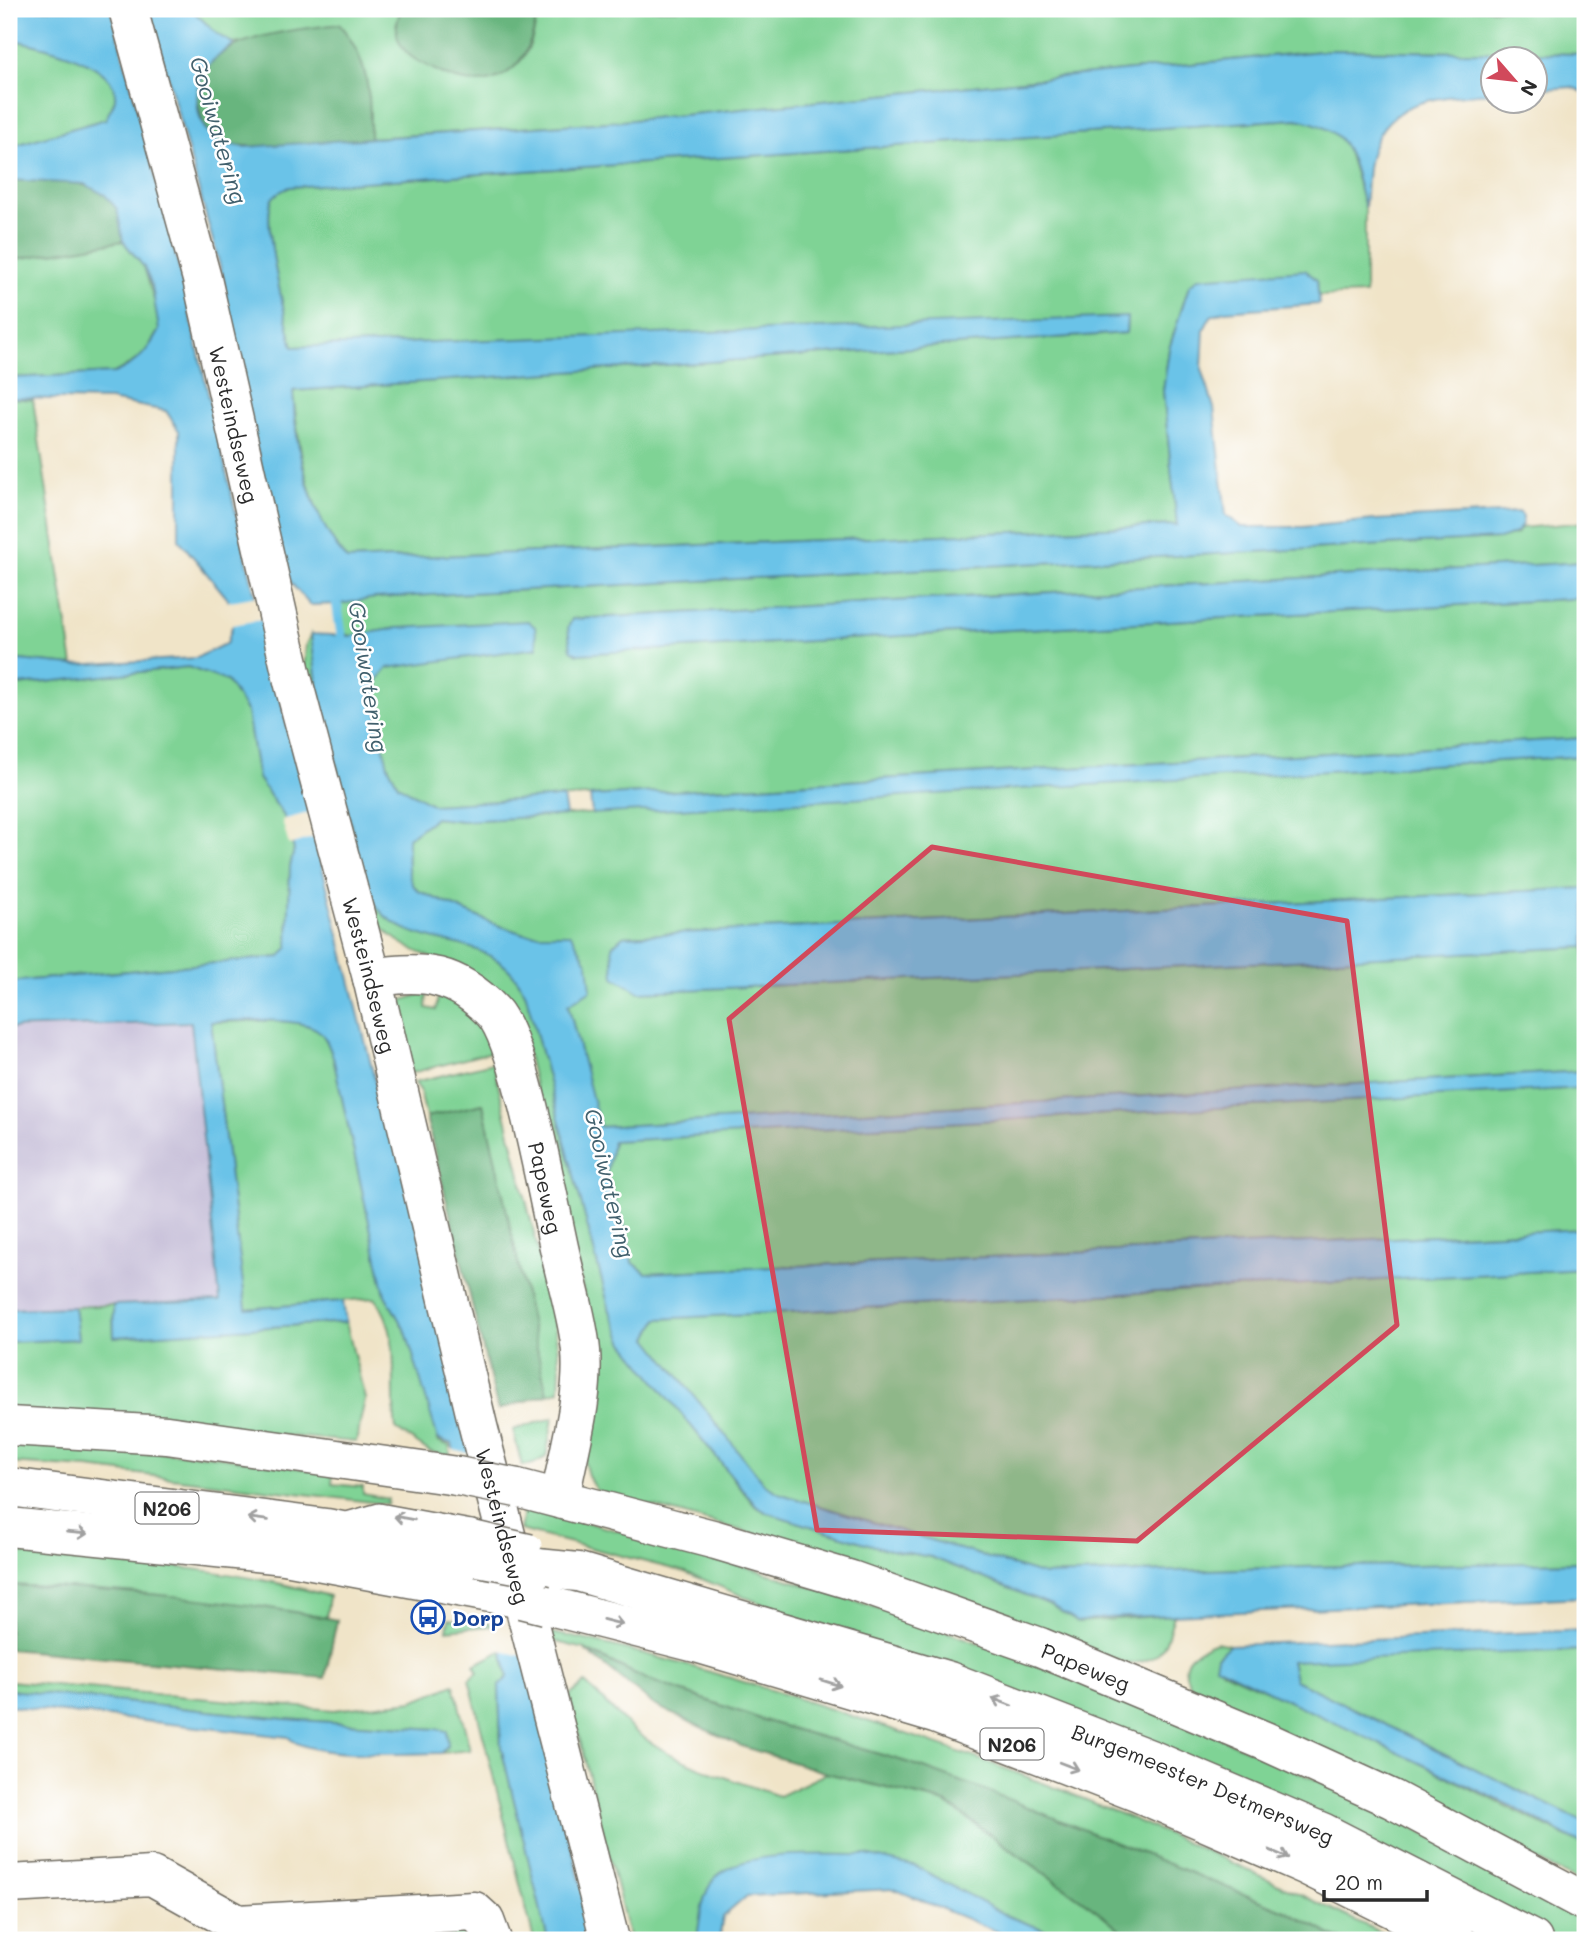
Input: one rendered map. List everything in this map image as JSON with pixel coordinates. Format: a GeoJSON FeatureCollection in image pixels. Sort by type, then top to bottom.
{"type":"FeatureCollection","features":[{"type":"Feature","properties":{"kind":"street","name":"Westeindseweg"},"geometry":{"type":"LineString","coordinates":[[128,9],[202,279],[293,681],[372,978],[478,1426],[610,1940]]}},
{"type":"Feature","properties":{"kind":"street","name":"Papeweg"},"geometry":{"type":"LineString","coordinates":[[372,978],[408,973],[443,977],[464,986],[495,1014],[505,1031],[531,1124],[581,1352],[579,1394],[560,1499]]}},
{"type":"Feature","properties":{"kind":"street","name":"Papeweg"},"geometry":{"type":"LineString","coordinates":[[9,1426],[167,1435],[457,1476],[560,1499],[851,1580],[1040,1647],[1265,1741],[1379,1794],[1585,1902]]}},
{"type":"Feature","properties":{"kind":"street","name":"Burgemeester Detmersweg"},"geometry":{"type":"LineString","coordinates":[[9,1487],[326,1528],[508,1575],[700,1644],[934,1714],[1139,1793],[1292,1859],[1456,1940]]}},
{"type":"Feature","properties":{"kind":"street","name":"Burgemeester Detmersweg"},"geometry":{"type":"LineString","coordinates":[[9,1527],[508,1575],[579,1572],[949,1681],[1155,1761],[1322,1832],[1533,1940]]}},
{"type":"Feature","properties":{"kind":"street"},"geometry":{"type":"LineString","coordinates":[[9,1884],[152,1876],[208,1925],[474,1911],[485,1921],[492,1940]]}},
{"type":"Feature","properties":{"kind":"highlighted area"},"geometry":{"type":"Polygon","coordinates":[[[932,847],[1347,921],[1397,1325],[1137,1541],[817,1530],[729,1019],[932,847]]]}},
{"type":"Feature","properties":{"kind":"shaded area"},"geometry":{"type":"Polygon","coordinates":[[[191,1022],[220,1302],[9,1309],[9,1028],[191,1022]]]}},
{"type":"Feature","properties":{"kind":"green space"},"geometry":{"type":"Polygon","coordinates":[[[191,9],[401,9],[396,25],[483,82],[508,72],[524,56],[533,35],[537,9],[1585,9],[1585,54],[1548,53],[1548,46],[1478,46],[1478,52],[1331,50],[623,121],[370,138],[366,78],[356,50],[339,24],[234,44],[218,35],[191,9]]]}},
{"type":"Feature","properties":{"kind":"green space"},"geometry":{"type":"Polygon","coordinates":[[[401,9],[537,9],[534,30],[518,63],[506,74],[491,80],[474,82],[456,79],[435,70],[407,53],[397,36],[401,9]]]}},
{"type":"Feature","properties":{"kind":"green space"},"geometry":{"type":"Polygon","coordinates":[[[339,24],[356,50],[366,77],[370,138],[248,146],[216,140],[208,134],[198,103],[200,80],[211,63],[227,50],[248,41],[272,34],[339,24]]]}},
{"type":"Feature","properties":{"kind":"green space"},"geometry":{"type":"Polygon","coordinates":[[[9,39],[74,57],[104,74],[113,85],[115,99],[106,119],[9,147],[9,39]]]}},
{"type":"Feature","properties":{"kind":"green space"},"geometry":{"type":"Polygon","coordinates":[[[1296,119],[1319,123],[1334,131],[1345,142],[1365,207],[1365,294],[1318,296],[1317,280],[1189,286],[1169,349],[1163,391],[1177,525],[347,560],[333,542],[314,502],[302,458],[293,391],[1126,333],[1127,318],[293,347],[276,271],[269,211],[272,199],[290,187],[1296,119]]]}},
{"type":"Feature","properties":{"kind":"green space"},"geometry":{"type":"Polygon","coordinates":[[[9,180],[68,182],[97,190],[108,197],[117,208],[123,241],[17,259],[9,257],[9,180]]]}},
{"type":"Feature","properties":{"kind":"green space"},"geometry":{"type":"Polygon","coordinates":[[[123,241],[144,267],[158,313],[159,330],[143,356],[114,373],[9,378],[9,257],[17,259],[123,241]]]}},
{"type":"Feature","properties":{"kind":"green space"},"geometry":{"type":"Polygon","coordinates":[[[9,398],[33,400],[73,665],[9,659],[9,398]]]}},
{"type":"Feature","properties":{"kind":"green space"},"geometry":{"type":"Polygon","coordinates":[[[1585,522],[1585,562],[572,619],[571,649],[578,654],[1585,598],[1585,738],[433,805],[398,785],[388,766],[381,744],[378,680],[387,667],[537,648],[398,628],[350,636],[344,633],[340,604],[374,598],[1499,539],[1516,534],[1521,528],[1585,522]]]}},
{"type":"Feature","properties":{"kind":"green space"},"geometry":{"type":"Polygon","coordinates":[[[311,634],[317,683],[367,892],[383,914],[400,926],[418,934],[478,950],[497,960],[513,974],[526,995],[610,1311],[625,1343],[755,1506],[768,1513],[885,1549],[931,1557],[1051,1605],[1077,1622],[1174,1615],[1165,1643],[1156,1655],[1128,1664],[934,1591],[747,1532],[597,1491],[590,1480],[585,1457],[596,1390],[596,1346],[525,1043],[510,1010],[493,989],[469,974],[418,952],[388,933],[374,919],[353,884],[303,684],[306,644],[311,634]]]}},
{"type":"Feature","properties":{"kind":"green space"},"geometry":{"type":"Polygon","coordinates":[[[188,667],[227,681],[247,712],[258,778],[284,816],[294,850],[290,867],[288,947],[280,957],[9,982],[9,686],[188,667]]]}},
{"type":"Feature","properties":{"kind":"green space"},"geometry":{"type":"Polygon","coordinates":[[[1585,756],[1585,888],[623,936],[639,992],[1585,947],[1585,1071],[599,1127],[568,1004],[571,935],[524,934],[494,924],[418,891],[411,880],[408,866],[408,838],[435,818],[462,821],[1585,756]]]}},
{"type":"Feature","properties":{"kind":"green space"},"geometry":{"type":"Polygon","coordinates":[[[439,991],[466,1005],[499,1050],[408,1074],[397,1010],[403,1000],[427,992],[426,1008],[436,1010],[439,991]]]}},
{"type":"Feature","properties":{"kind":"green space"},"geometry":{"type":"Polygon","coordinates":[[[211,1022],[293,1022],[316,1029],[327,1042],[333,1057],[385,1295],[406,1332],[436,1423],[438,1441],[450,1446],[450,1456],[430,1452],[396,1429],[393,1345],[390,1328],[375,1298],[246,1309],[211,1022]]]}},
{"type":"Feature","properties":{"kind":"green space"},"geometry":{"type":"Polygon","coordinates":[[[493,1063],[553,1312],[560,1368],[559,1391],[547,1394],[483,1104],[426,1117],[420,1090],[414,1082],[493,1063]]]}},
{"type":"Feature","properties":{"kind":"green space"},"geometry":{"type":"Polygon","coordinates":[[[1585,1088],[1585,1229],[646,1273],[632,1262],[626,1230],[606,1177],[613,1141],[1585,1088]]]}},
{"type":"Feature","properties":{"kind":"green space"},"geometry":{"type":"Polygon","coordinates":[[[483,1104],[547,1394],[498,1410],[426,1117],[483,1104]]]}},
{"type":"Feature","properties":{"kind":"green space"},"geometry":{"type":"Polygon","coordinates":[[[1585,1269],[1585,1562],[1044,1575],[781,1494],[765,1485],[648,1338],[658,1319],[1585,1269]]]}},
{"type":"Feature","properties":{"kind":"green space"},"geometry":{"type":"Polygon","coordinates":[[[113,1305],[114,1337],[346,1322],[365,1399],[356,1442],[9,1411],[9,1342],[78,1339],[74,1307],[113,1305]]]}},
{"type":"Feature","properties":{"kind":"green space"},"geometry":{"type":"Polygon","coordinates":[[[553,1418],[546,1457],[522,1466],[513,1430],[553,1418]]]}},
{"type":"Feature","properties":{"kind":"green space"},"geometry":{"type":"Polygon","coordinates":[[[9,1443],[207,1455],[333,1473],[332,1484],[363,1487],[363,1494],[388,1499],[387,1504],[88,1468],[9,1463],[9,1443]]]}},
{"type":"Feature","properties":{"kind":"green space"},"geometry":{"type":"Polygon","coordinates":[[[524,1506],[810,1586],[950,1633],[1156,1711],[1328,1785],[1439,1842],[1585,1922],[1585,1940],[1557,1940],[1519,1919],[685,1572],[520,1530],[524,1506]]]}},
{"type":"Feature","properties":{"kind":"green space"},"geometry":{"type":"Polygon","coordinates":[[[9,1552],[170,1566],[290,1586],[329,1596],[326,1618],[168,1596],[9,1585],[9,1552]]]}},
{"type":"Feature","properties":{"kind":"green space"},"geometry":{"type":"Polygon","coordinates":[[[9,1585],[174,1596],[337,1620],[325,1678],[9,1649],[9,1585]]]}},
{"type":"Feature","properties":{"kind":"green space"},"geometry":{"type":"Polygon","coordinates":[[[449,1619],[537,1630],[623,1648],[751,1684],[919,1738],[1012,1771],[1177,1838],[1396,1940],[1341,1940],[1283,1910],[913,1764],[769,1722],[646,1679],[585,1649],[490,1626],[447,1630],[449,1619]]]}},
{"type":"Feature","properties":{"kind":"green space"},"geometry":{"type":"Polygon","coordinates":[[[1216,1642],[1230,1645],[1217,1656],[1222,1671],[1357,1731],[1585,1846],[1585,1884],[1194,1691],[1188,1682],[1185,1666],[1198,1650],[1216,1642]]]}},
{"type":"Feature","properties":{"kind":"green space"},"geometry":{"type":"Polygon","coordinates":[[[585,1650],[646,1679],[769,1722],[913,1764],[990,1792],[1283,1910],[1341,1940],[1133,1940],[1099,1912],[946,1803],[827,1773],[741,1746],[654,1705],[585,1650]]]}},
{"type":"Feature","properties":{"kind":"green space"},"geometry":{"type":"Polygon","coordinates":[[[1585,1650],[1585,1823],[1295,1680],[1291,1660],[1585,1650]]]}},
{"type":"Feature","properties":{"kind":"green space"},"geometry":{"type":"Polygon","coordinates":[[[501,1651],[508,1677],[499,1686],[501,1747],[548,1940],[534,1940],[469,1679],[478,1672],[474,1665],[501,1651]]]}},
{"type":"Feature","properties":{"kind":"green space"},"geometry":{"type":"Polygon","coordinates":[[[9,1681],[334,1710],[413,1701],[454,1684],[470,1750],[441,1753],[448,1745],[436,1729],[285,1719],[9,1690],[9,1681]]]}},
{"type":"Feature","properties":{"kind":"green space"},"geometry":{"type":"Polygon","coordinates":[[[585,1683],[636,1732],[669,1753],[705,1770],[779,1796],[827,1773],[945,1803],[1099,1912],[1133,1940],[1072,1940],[1007,1916],[867,1855],[702,1911],[697,1940],[630,1940],[569,1696],[585,1683]]]}},
{"type":"Feature","properties":{"kind":"green space"},"geometry":{"type":"Polygon","coordinates":[[[471,1921],[483,1940],[306,1940],[448,1933],[448,1923],[471,1921]]]}},
{"type":"Feature","properties":{"kind":"water"},"geometry":{"type":"Polygon","coordinates":[[[9,9],[111,9],[178,264],[255,595],[380,1101],[386,1102],[595,1940],[548,1940],[501,1747],[499,1686],[508,1677],[452,1444],[438,1439],[406,1332],[385,1295],[333,1057],[325,1038],[316,1029],[294,1023],[265,1020],[211,1022],[246,1309],[343,1301],[346,1322],[114,1337],[113,1305],[220,1301],[191,1022],[9,1028],[9,982],[280,957],[288,947],[290,867],[294,850],[284,816],[258,778],[247,712],[227,681],[188,667],[9,686],[9,659],[73,665],[196,658],[227,643],[232,627],[228,599],[179,540],[179,431],[166,411],[110,400],[9,398],[9,378],[114,373],[141,356],[159,330],[152,286],[144,267],[123,241],[117,209],[105,195],[84,184],[9,180],[9,147],[106,119],[115,99],[113,86],[104,74],[91,65],[56,51],[9,39],[9,9]]]}},
{"type":"Feature","properties":{"kind":"water"},"geometry":{"type":"Polygon","coordinates":[[[149,9],[191,9],[218,35],[234,44],[208,66],[199,83],[197,103],[202,123],[213,138],[245,147],[623,121],[1331,50],[1478,52],[1478,94],[1439,98],[1406,108],[1381,131],[1371,155],[1365,207],[1351,160],[1339,138],[1329,130],[1296,119],[290,187],[280,191],[272,199],[269,211],[270,228],[276,271],[293,347],[1127,317],[1126,333],[293,391],[301,458],[314,502],[323,523],[347,560],[1177,525],[1163,391],[1169,349],[1189,286],[1198,278],[1305,270],[1317,280],[1319,304],[1224,311],[1211,316],[1204,329],[1202,369],[1214,408],[1226,515],[1242,527],[1303,527],[1519,512],[1523,516],[1519,529],[1499,539],[375,598],[340,604],[310,605],[291,583],[280,549],[229,330],[224,281],[149,9]]]}},
{"type":"Feature","properties":{"kind":"water"},"geometry":{"type":"Polygon","coordinates":[[[1548,53],[1585,54],[1585,93],[1572,87],[1548,89],[1548,53]]]}},
{"type":"Feature","properties":{"kind":"water"},"geometry":{"type":"Polygon","coordinates":[[[1585,562],[1585,598],[578,654],[571,650],[568,628],[572,619],[1585,562]]]}},
{"type":"Feature","properties":{"kind":"water"},"geometry":{"type":"Polygon","coordinates":[[[528,621],[535,627],[537,648],[388,668],[378,680],[378,722],[388,766],[398,785],[433,805],[563,797],[566,815],[462,821],[435,818],[408,838],[408,866],[411,880],[418,891],[494,924],[524,934],[571,934],[588,964],[591,990],[568,1005],[600,1127],[1585,1071],[1585,1088],[613,1141],[606,1177],[626,1230],[632,1262],[646,1273],[1585,1229],[1585,1269],[658,1319],[648,1338],[765,1485],[781,1494],[1044,1575],[1585,1562],[1585,1597],[1105,1618],[1077,1622],[1051,1605],[931,1557],[885,1549],[768,1513],[756,1506],[624,1343],[610,1311],[526,995],[513,974],[497,960],[478,950],[418,934],[400,926],[383,914],[367,892],[317,683],[311,634],[350,636],[398,628],[528,621]]]}},
{"type":"Feature","properties":{"kind":"water"},"geometry":{"type":"Polygon","coordinates":[[[1585,738],[1585,756],[592,814],[590,796],[1585,738]]]}},
{"type":"Feature","properties":{"kind":"water"},"geometry":{"type":"Polygon","coordinates":[[[1585,888],[1585,947],[639,992],[614,977],[612,946],[623,936],[1585,888]]]}},
{"type":"Feature","properties":{"kind":"water"},"geometry":{"type":"Polygon","coordinates":[[[74,1307],[78,1339],[9,1342],[9,1309],[74,1307]]]}},
{"type":"Feature","properties":{"kind":"water"},"geometry":{"type":"Polygon","coordinates":[[[1585,1630],[1585,1650],[1291,1661],[1295,1680],[1585,1823],[1585,1846],[1513,1807],[1215,1666],[1217,1656],[1230,1645],[1585,1630]]]}},
{"type":"Feature","properties":{"kind":"water"},"geometry":{"type":"Polygon","coordinates":[[[9,1690],[285,1719],[436,1729],[447,1731],[448,1745],[441,1753],[338,1752],[300,1744],[288,1737],[9,1706],[9,1690]]]}},
{"type":"Feature","properties":{"kind":"water"},"geometry":{"type":"Polygon","coordinates":[[[867,1855],[917,1867],[1007,1916],[1072,1940],[1018,1940],[894,1889],[747,1896],[723,1917],[719,1940],[697,1940],[707,1891],[715,1878],[728,1868],[765,1857],[867,1855]]]}},
{"type":"Feature","properties":{"kind":"pier"},"geometry":{"type":"Polygon","coordinates":[[[258,596],[264,619],[228,626],[225,602],[258,596]]]}},
{"type":"Feature","properties":{"kind":"pier"},"geometry":{"type":"Polygon","coordinates":[[[312,812],[318,836],[289,845],[282,820],[312,812]]]}},
{"type":"Feature","properties":{"kind":"pier"},"geometry":{"type":"Polygon","coordinates":[[[450,1449],[477,1455],[532,1658],[501,1651],[450,1449]]]}},
{"type":"Feature","properties":{"kind":"waterway","name":"Gooiwatering"},"geometry":{"type":"LineString","coordinates":[[335,592],[343,645]]}},
{"type":"Feature","properties":{"kind":"place","name":"Dorp"},"geometry":{"type":"Point","coordinates":[428,1617]}}]}
